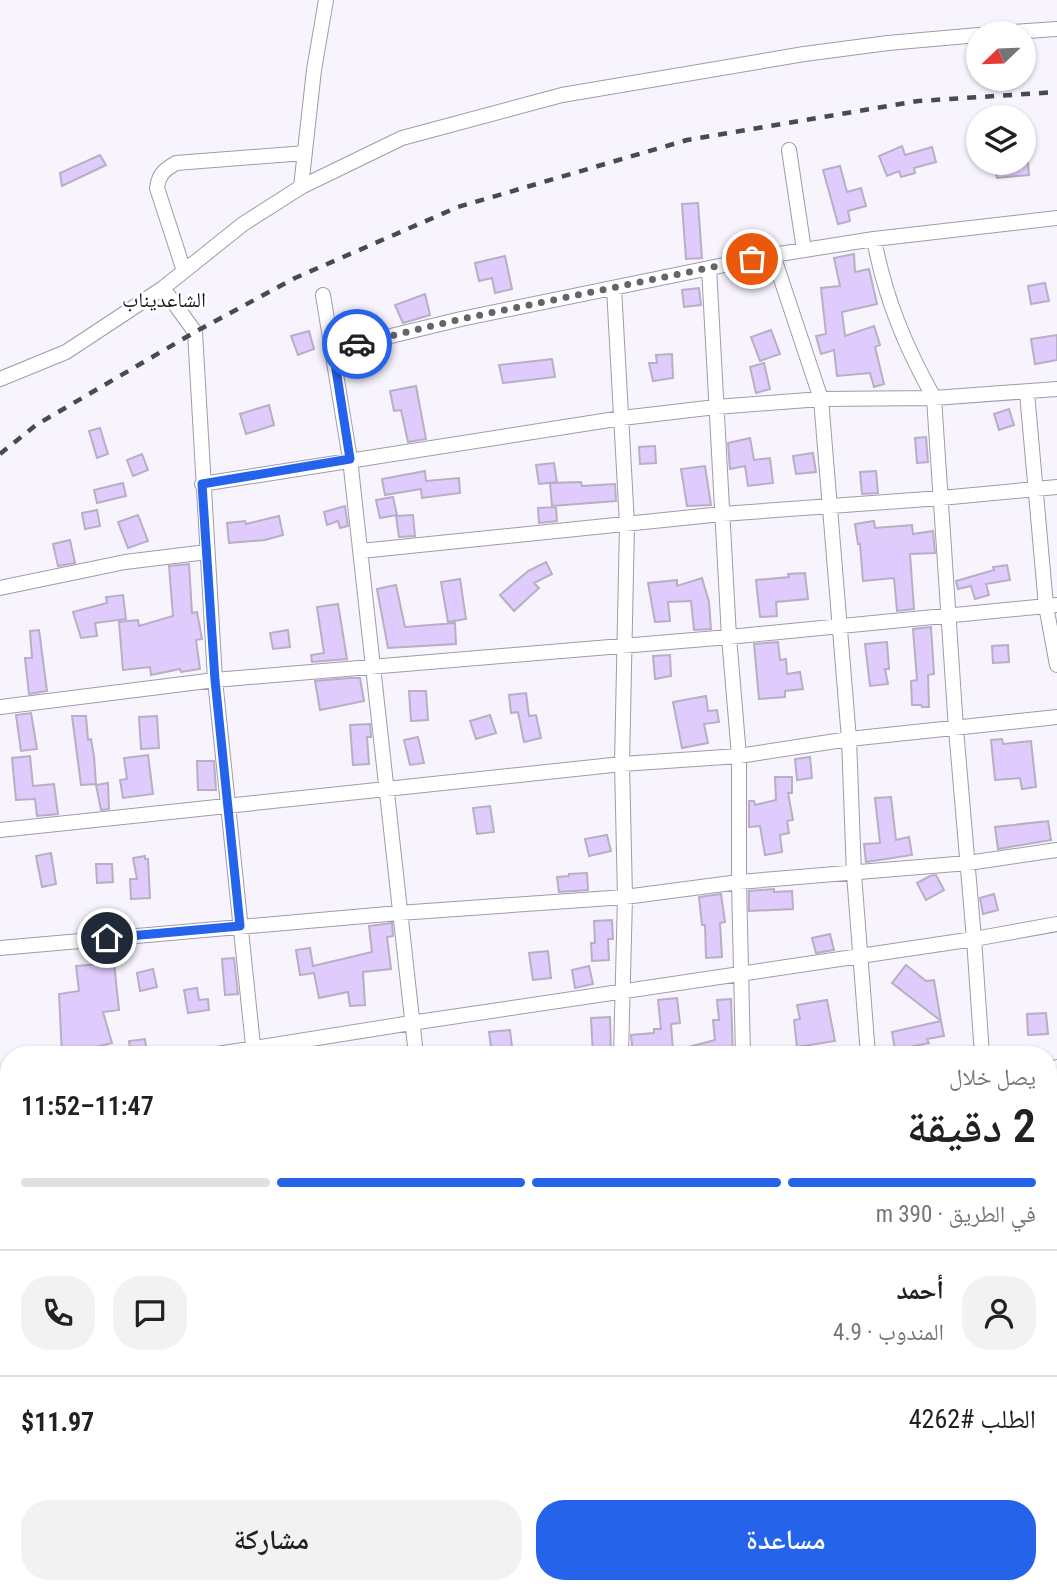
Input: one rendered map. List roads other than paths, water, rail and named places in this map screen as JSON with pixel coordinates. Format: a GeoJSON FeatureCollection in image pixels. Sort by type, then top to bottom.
{"type":"FeatureCollection","features":[{"type":"Feature","properties":{"kind":"street"},"geometry":{"type":"LineString","coordinates":[[301,187],[314,70],[326,0]]}},
{"type":"Feature","properties":{"kind":"street"},"geometry":{"type":"LineString","coordinates":[[1036,30],[1057,29]]}},
{"type":"Feature","properties":{"kind":"street"},"geometry":{"type":"LineString","coordinates":[[0,379],[66,352],[163,288],[243,224],[301,187],[402,138],[562,95],[804,54],[966,36]]}},
{"type":"Feature","properties":{"kind":"street"},"geometry":{"type":"LineString","coordinates":[[789,150],[804,250]]}},
{"type":"Feature","properties":{"kind":"street"},"geometry":{"type":"LineString","coordinates":[[184,271],[157,188],[158,177],[165,169],[176,163],[305,153]]}},
{"type":"Feature","properties":{"kind":"street"},"geometry":{"type":"LineString","coordinates":[[333,350],[461,319],[773,255],[874,239],[1057,218]]}},
{"type":"Feature","properties":{"kind":"street"},"geometry":{"type":"LineString","coordinates":[[874,239],[882,278],[895,318],[911,356],[934,398],[956,729],[981,1046]]}},
{"type":"Feature","properties":{"kind":"street"},"geometry":{"type":"LineString","coordinates":[[773,255],[821,399],[849,739],[854,874],[867,1046]]}},
{"type":"Feature","properties":{"kind":"street"},"geometry":{"type":"LineString","coordinates":[[709,268],[729,637],[739,756],[743,1046]]}},
{"type":"Feature","properties":{"kind":"street"},"geometry":{"type":"LineString","coordinates":[[163,288],[195,332],[215,680],[252,1046]]}},
{"type":"Feature","properties":{"kind":"street"},"geometry":{"type":"LineString","coordinates":[[614,288],[627,524],[622,764],[625,897],[621,1046]]}},
{"type":"Feature","properties":{"kind":"street"},"geometry":{"type":"LineString","coordinates":[[323,295],[350,459],[414,1046]]}},
{"type":"Feature","properties":{"kind":"street"},"geometry":{"type":"LineString","coordinates":[[202,484],[622,418],[716,407],[821,399],[934,398],[1027,393],[1057,388]]}},
{"type":"Feature","properties":{"kind":"street"},"geometry":{"type":"LineString","coordinates":[[1027,393],[1035,488],[1052,606],[1057,665]]}},
{"type":"Feature","properties":{"kind":"street"},"geometry":{"type":"LineString","coordinates":[[361,551],[722,514],[941,498],[1057,486]]}},
{"type":"Feature","properties":{"kind":"street"},"geometry":{"type":"LineString","coordinates":[[0,588],[125,562],[207,552]]}},
{"type":"Feature","properties":{"kind":"street"},"geometry":{"type":"LineString","coordinates":[[0,707],[215,680],[729,637],[1052,606]]}},
{"type":"Feature","properties":{"kind":"street"},"geometry":{"type":"LineString","coordinates":[[0,830],[622,764],[739,756],[849,739],[1057,717]]}},
{"type":"Feature","properties":{"kind":"street"},"geometry":{"type":"LineString","coordinates":[[0,948],[399,913],[625,897],[739,881],[968,863],[1057,850]]}},
{"type":"Feature","properties":{"kind":"street"},"geometry":{"type":"LineString","coordinates":[[286,1046],[411,1023],[741,975],[1057,924]]}},
{"type":"Feature","properties":{"kind":"railway"},"geometry":{"type":"LineString","coordinates":[[0,454],[36,425],[195,332],[295,278],[458,207],[687,140],[918,101],[1057,92]]}},
{"type":"Feature","properties":{"kind":"district","name":"الشاعديناب"},"geometry":{"type":"Point","coordinates":[164,300]}}]}
